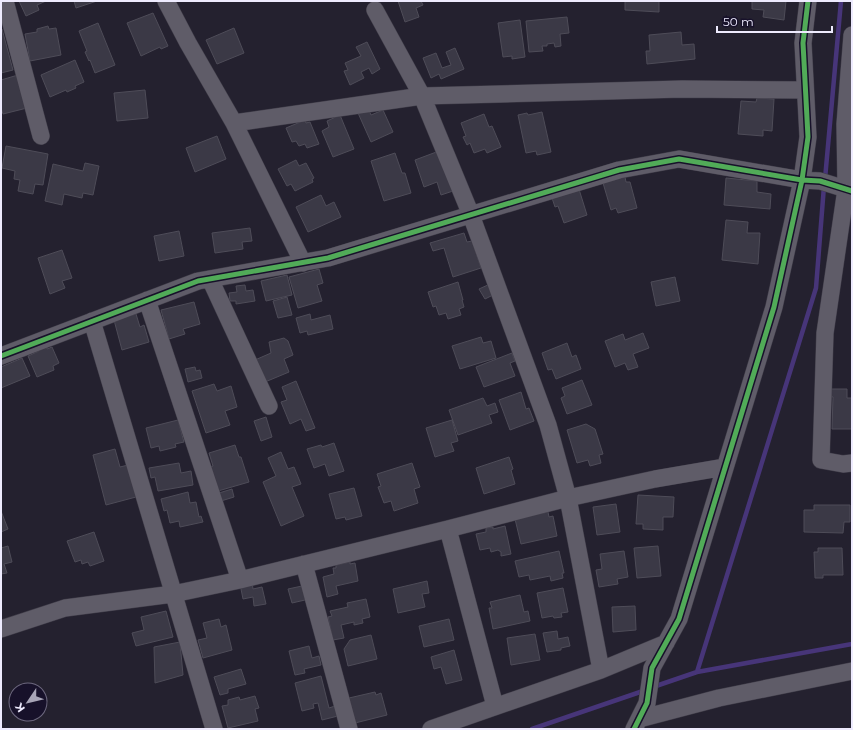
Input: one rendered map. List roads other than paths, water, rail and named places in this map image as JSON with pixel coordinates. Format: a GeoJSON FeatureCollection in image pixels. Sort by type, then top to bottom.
{"type":"FeatureCollection","features":[{"type":"Feature","properties":{"kind":"street"},"geometry":{"type":"LineString","coordinates":[[5,1],[41,136]]}},
{"type":"Feature","properties":{"kind":"street"},"geometry":{"type":"LineString","coordinates":[[166,1],[188,43],[234,123],[303,263]]}},
{"type":"Feature","properties":{"kind":"street"},"geometry":{"type":"LineString","coordinates":[[636,724],[647,703],[652,668],[679,619],[774,306],[802,180],[808,137],[803,43],[808,1]]}},
{"type":"Feature","properties":{"kind":"street"},"geometry":{"type":"LineString","coordinates":[[375,10],[422,96],[471,215],[548,426],[568,498],[601,670]]}},
{"type":"Feature","properties":{"kind":"street"},"geometry":{"type":"LineString","coordinates":[[852,35],[846,124],[838,187],[825,333],[821,460],[844,464],[852,463]]}},
{"type":"Feature","properties":{"kind":"street"},"geometry":{"type":"LineString","coordinates":[[234,123],[422,96],[682,89],[805,90]]}},
{"type":"Feature","properties":{"kind":"street"},"geometry":{"type":"LineString","coordinates":[[1,356],[198,281],[328,258],[619,170],[679,159],[838,187]]}},
{"type":"Feature","properties":{"kind":"street"},"geometry":{"type":"LineString","coordinates":[[210,279],[269,406]]}},
{"type":"Feature","properties":{"kind":"street"},"geometry":{"type":"LineString","coordinates":[[147,300],[240,580]]}},
{"type":"Feature","properties":{"kind":"street"},"geometry":{"type":"LineString","coordinates":[[92,321],[214,729]]}},
{"type":"Feature","properties":{"kind":"street"},"geometry":{"type":"LineString","coordinates":[[1,629],[65,608],[174,594],[240,580],[568,498],[655,479],[725,467]]}},
{"type":"Feature","properties":{"kind":"street"},"geometry":{"type":"LineString","coordinates":[[448,529],[495,706]]}},
{"type":"Feature","properties":{"kind":"street"},"geometry":{"type":"LineString","coordinates":[[304,564],[349,729]]}},
{"type":"Feature","properties":{"kind":"street"},"geometry":{"type":"LineString","coordinates":[[430,729],[601,670],[666,643]]}},
{"type":"Feature","properties":{"kind":"street"},"geometry":{"type":"LineString","coordinates":[[636,724],[719,698],[852,671]]}},
{"type":"Feature","properties":{"kind":"waterway"},"geometry":{"type":"LineString","coordinates":[[825,179],[841,1]]}},
{"type":"Feature","properties":{"kind":"waterway"},"geometry":{"type":"LineString","coordinates":[[697,672],[816,288],[824,186]]}},
{"type":"Feature","properties":{"kind":"waterway"},"geometry":{"type":"LineString","coordinates":[[653,687],[697,672],[852,644]]}},
{"type":"Feature","properties":{"kind":"waterway"},"geometry":{"type":"LineString","coordinates":[[532,729],[646,690]]}}]}
